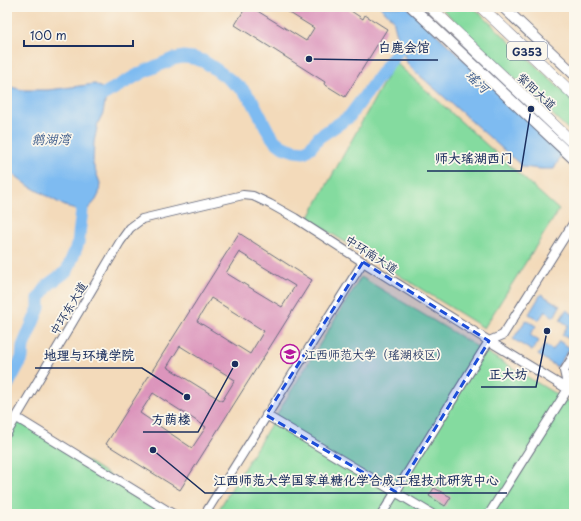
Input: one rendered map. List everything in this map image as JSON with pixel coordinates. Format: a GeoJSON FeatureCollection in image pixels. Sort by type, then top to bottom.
{"type":"FeatureCollection","features":[{"type":"Feature","properties":{"kind":"highway","name":"紫阳大道"},"geometry":{"type":"LineString","coordinates":[[430,7],[574,144]]}},
{"type":"Feature","properties":{"kind":"highway","name":"紫阳大道"},"geometry":{"type":"LineString","coordinates":[[481,7],[574,95]]}},
{"type":"Feature","properties":{"kind":"main road"},"geometry":{"type":"LineString","coordinates":[[412,7],[574,159]]}},
{"type":"Feature","properties":{"kind":"main road"},"geometry":{"type":"LineString","coordinates":[[503,7],[574,74]]}},
{"type":"Feature","properties":{"kind":"street","name":"中环南大道"},"geometry":{"type":"LineString","coordinates":[[142,220],[243,195],[253,196],[295,218],[489,342],[571,391]]}},
{"type":"Feature","properties":{"kind":"street","name":"中环东大道"},"geometry":{"type":"LineString","coordinates":[[7,433],[120,242],[130,228],[142,220]]}},
{"type":"Feature","properties":{"kind":"street"},"geometry":{"type":"LineString","coordinates":[[382,514],[489,342],[503,335],[574,222]]}},
{"type":"Feature","properties":{"kind":"street"},"geometry":{"type":"LineString","coordinates":[[205,514],[362,262]]}},
{"type":"Feature","properties":{"kind":"street"},"geometry":{"type":"LineString","coordinates":[[489,514],[571,391],[564,371],[574,355]]}},
{"type":"Feature","properties":{"kind":"street"},"geometry":{"type":"LineString","coordinates":[[266,415],[432,514]]}},
{"type":"Feature","properties":{"kind":"street"},"geometry":{"type":"LineString","coordinates":[[17,418],[173,514]]}},
{"type":"Feature","properties":{"kind":"highlighted area"},"geometry":{"type":"Polygon","coordinates":[[[363,262],[489,341],[396,492],[266,415],[363,262]]]}},
{"type":"Feature","properties":{"kind":"green space"},"geometry":{"type":"Polygon","coordinates":[[[440,7],[473,7],[574,102],[574,135],[440,7]]]}},
{"type":"Feature","properties":{"kind":"green space"},"geometry":{"type":"Polygon","coordinates":[[[395,62],[559,210],[484,328],[308,219],[395,62]]]}},
{"type":"Feature","properties":{"kind":"green space"},"geometry":{"type":"Polygon","coordinates":[[[361,277],[574,405],[574,514],[216,514],[361,277]]]}},
{"type":"Feature","properties":{"kind":"green space"},"geometry":{"type":"Polygon","coordinates":[[[17,418],[173,514],[7,514],[7,433],[17,418]]]}},
{"type":"Feature","properties":{"kind":"water","name":"瑶河"},"geometry":{"type":"Polygon","coordinates":[[[380,7],[407,7],[563,152],[554,169],[523,167],[408,65],[398,39],[393,19],[380,7]]]}},
{"type":"Feature","properties":{"kind":"water","name":"鹅湖湾"},"geometry":{"type":"Polygon","coordinates":[[[95,84],[103,89],[106,97],[103,113],[98,123],[94,142],[93,164],[100,183],[99,194],[89,208],[82,210],[72,209],[29,186],[7,169],[7,86],[23,90],[49,90],[95,84]]]}},
{"type":"Feature","properties":{"kind":"water"},"geometry":{"type":"Polygon","coordinates":[[[541,294],[560,306],[554,317],[545,311],[539,320],[529,314],[541,294]]]}},
{"type":"Feature","properties":{"kind":"water"},"geometry":{"type":"Polygon","coordinates":[[[566,310],[574,315],[573,341],[562,335],[568,325],[560,320],[566,310]]]}},
{"type":"Feature","properties":{"kind":"water"},"geometry":{"type":"Polygon","coordinates":[[[526,320],[536,326],[530,335],[539,341],[532,351],[513,339],[526,320]]]}},
{"type":"Feature","properties":{"kind":"water"},"geometry":{"type":"Polygon","coordinates":[[[559,341],[570,348],[557,367],[538,355],[545,345],[553,350],[559,341]]]}},
{"type":"Feature","properties":{"kind":"building"},"geometry":{"type":"Polygon","coordinates":[[[246,7],[251,7],[306,41],[314,28],[280,7],[327,7],[331,9],[332,7],[345,7],[363,19],[365,15],[387,29],[345,97],[324,84],[325,82],[235,25],[246,7]]]}},
{"type":"Feature","properties":{"kind":"building"},"geometry":{"type":"Polygon","coordinates":[[[239,233],[312,280],[180,490],[106,444],[239,233]],[[239,252],[226,273],[282,307],[295,286],[239,252]],[[211,298],[197,321],[250,354],[264,331],[211,298]],[[180,346],[167,367],[222,401],[235,380],[180,346]],[[153,393],[140,413],[192,448],[206,427],[153,393]]]}},
{"type":"Feature","properties":{"kind":"building"},"geometry":{"type":"Polygon","coordinates":[[[434,488],[451,497],[445,506],[429,496],[434,488]]]}},
{"type":"Feature","properties":{"kind":"waterway"},"geometry":{"type":"LineString","coordinates":[[90,102],[143,72],[173,59],[183,57],[193,58],[203,61],[242,89],[253,102],[269,133],[275,141],[283,147],[304,152],[311,147],[319,137],[349,117],[412,32]]}},
{"type":"Feature","properties":{"kind":"waterway"},"geometry":{"type":"LineString","coordinates":[[7,386],[22,358],[23,346],[39,308],[39,298],[49,284],[67,271],[78,243],[82,210]]}},
{"type":"Feature","properties":{"kind":"place","name":"白鹿会馆"},"geometry":{"type":"Point","coordinates":[309,59]}},
{"type":"Feature","properties":{"kind":"place","name":"师大瑶湖西门"},"geometry":{"type":"Point","coordinates":[531,109]}},
{"type":"Feature","properties":{"kind":"place","name":"正大坊"},"geometry":{"type":"Point","coordinates":[547,331]}},
{"type":"Feature","properties":{"kind":"place","name":"江西师范大学（瑶湖校区）"},"geometry":{"type":"Point","coordinates":[290,354]}},
{"type":"Feature","properties":{"kind":"place","name":"方荫楼"},"geometry":{"type":"Point","coordinates":[235,364]}},
{"type":"Feature","properties":{"kind":"place","name":"地理与环境学院"},"geometry":{"type":"Point","coordinates":[187,397]}},
{"type":"Feature","properties":{"kind":"place","name":"江西师范大学国家单糖化学合成工程技术研究中心"},"geometry":{"type":"Point","coordinates":[153,450]}}]}
